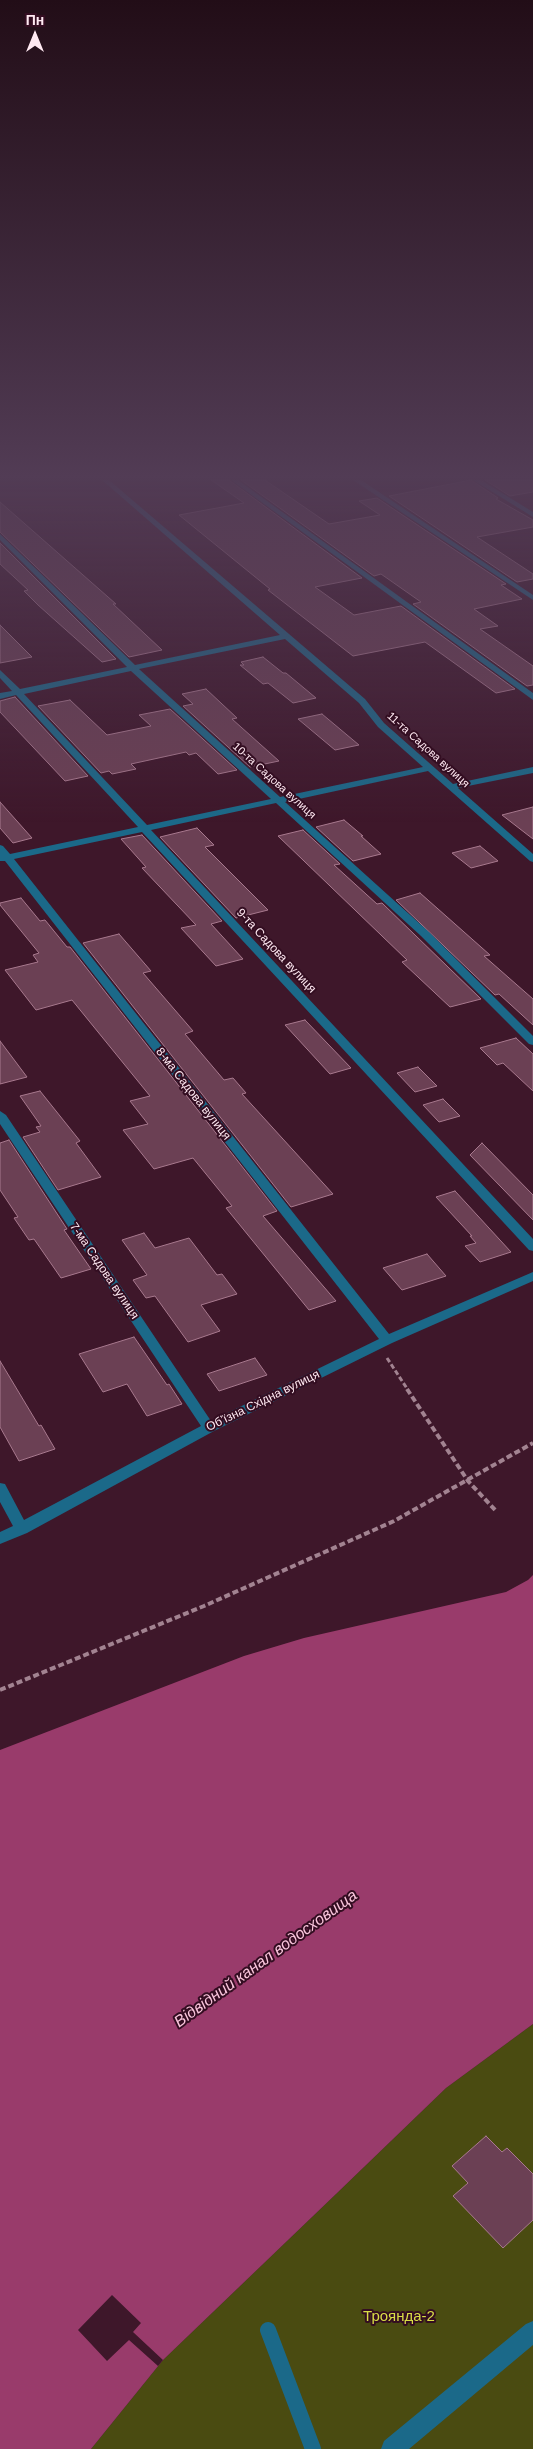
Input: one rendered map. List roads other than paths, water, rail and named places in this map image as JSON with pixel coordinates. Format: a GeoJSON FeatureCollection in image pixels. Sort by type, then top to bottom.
{"type":"FeatureCollection","features":[{"type":"Feature","properties":{"kind":"street","name":"10-та Садова вулиця"},"geometry":{"type":"LineString","coordinates":[[59,594],[134,668],[425,934],[533,1042]]}},
{"type":"Feature","properties":{"kind":"street","name":"11-та Садова вулиця"},"geometry":{"type":"LineString","coordinates":[[238,594],[362,701],[380,725],[533,858]]}},
{"type":"Feature","properties":{"kind":"street"},"geometry":{"type":"LineString","coordinates":[[391,594],[533,697]]}},
{"type":"Feature","properties":{"kind":"street"},"geometry":{"type":"LineString","coordinates":[[0,696],[286,636]]}},
{"type":"Feature","properties":{"kind":"street","name":"9-та Садова вулиця"},"geometry":{"type":"LineString","coordinates":[[0,673],[148,830],[533,1247]]}},
{"type":"Feature","properties":{"kind":"street"},"geometry":{"type":"LineString","coordinates":[[4,859],[148,830],[430,768]]}},
{"type":"Feature","properties":{"kind":"street"},"geometry":{"type":"LineString","coordinates":[[452,787],[533,770]]}},
{"type":"Feature","properties":{"kind":"street","name":"8-ма Садова вулиця"},"geometry":{"type":"LineString","coordinates":[[0,848],[4,859],[382,1342]]}},
{"type":"Feature","properties":{"kind":"street","name":"7-ма Садова вулиця"},"geometry":{"type":"LineString","coordinates":[[0,1115],[209,1428]]}},
{"type":"Feature","properties":{"kind":"street","name":"Обʼїзна Східна вулиця"},"geometry":{"type":"LineString","coordinates":[[0,1539],[209,1428],[382,1342],[533,1276]]}},
{"type":"Feature","properties":{"kind":"street"},"geometry":{"type":"LineString","coordinates":[[0,1488],[22,1529]]}},
{"type":"Feature","properties":{"kind":"street"},"geometry":{"type":"LineString","coordinates":[[392,2449],[533,2331]]}},
{"type":"Feature","properties":{"kind":"lane"},"geometry":{"type":"LineString","coordinates":[[268,2330],[313,2449]]}},
{"type":"Feature","properties":{"kind":"water","name":"Відвідний канал водосховища"},"geometry":{"type":"Polygon","coordinates":[[[533,1575],[533,2024],[446,2088],[163,2360],[91,2449],[0,2449],[0,1750],[244,1656],[304,1638],[506,1592],[528,1580],[533,1575]]]}},
{"type":"Feature","properties":{"kind":"park label","name":"Троянда-2"},"geometry":{"type":"Point","coordinates":[399,2317]}}]}
